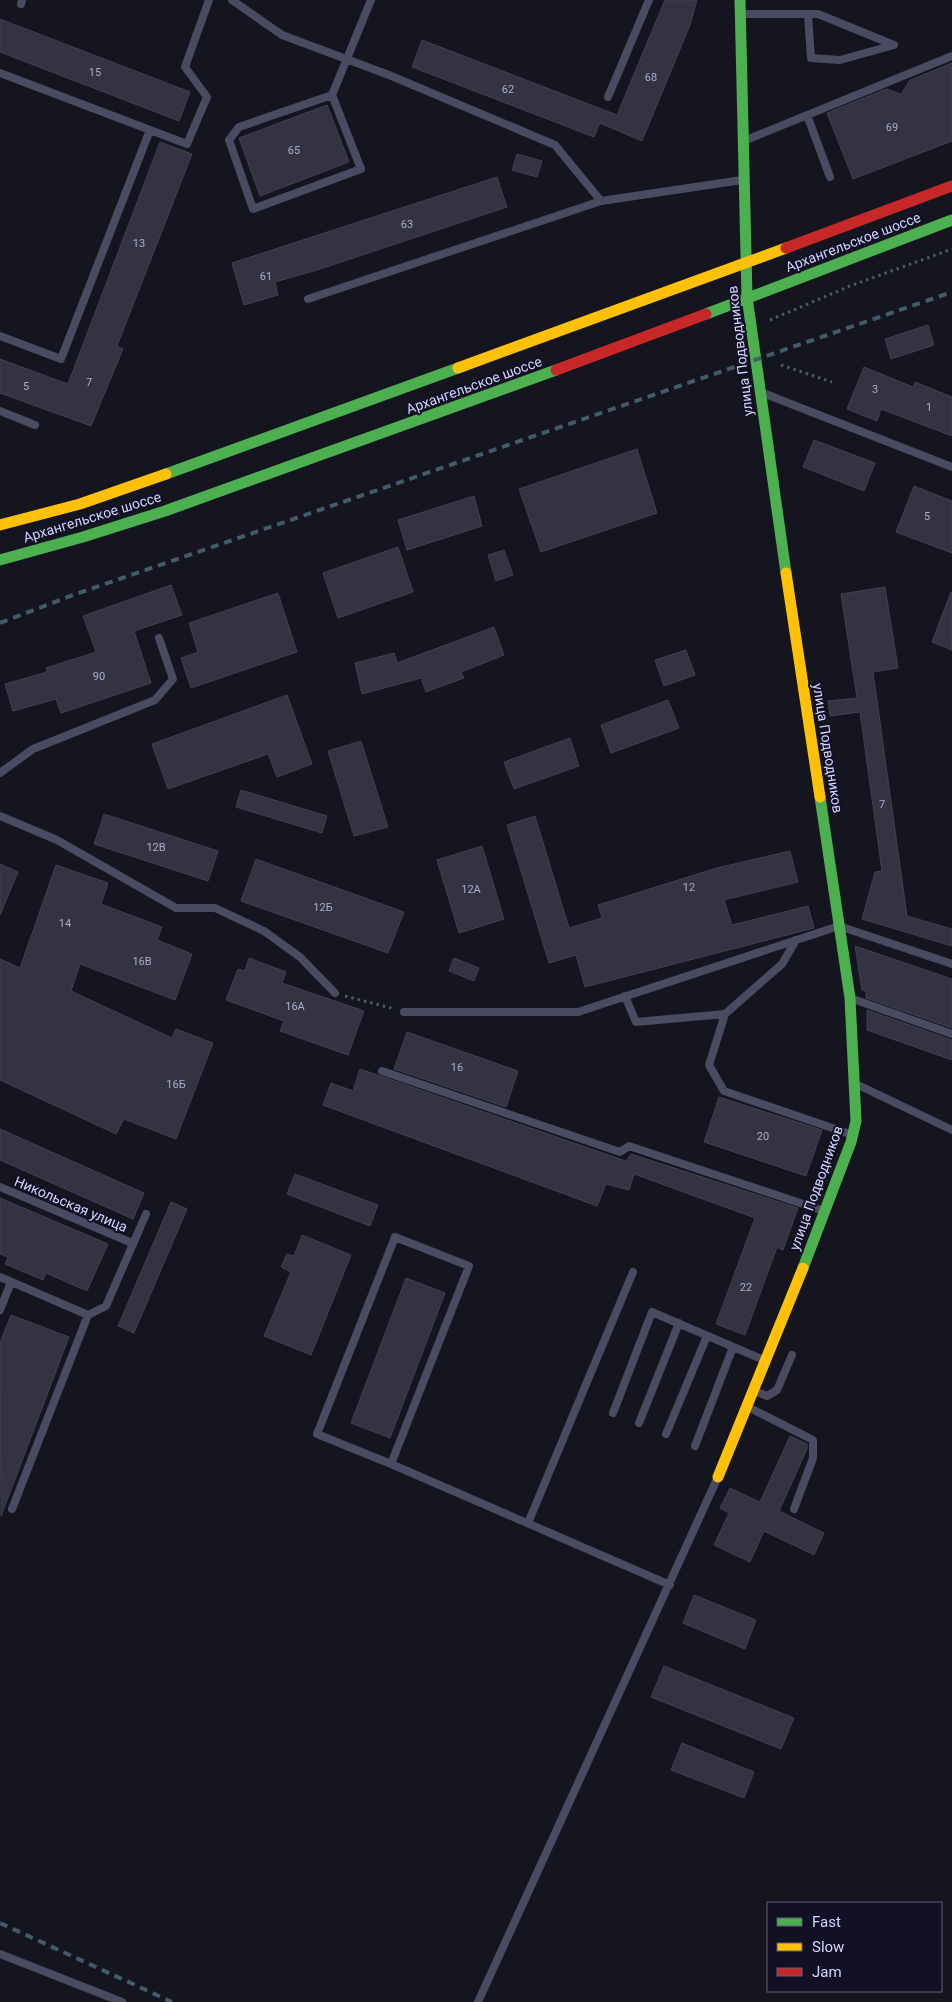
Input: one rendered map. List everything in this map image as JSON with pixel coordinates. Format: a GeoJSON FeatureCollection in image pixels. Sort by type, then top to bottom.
{"type":"FeatureCollection","features":[{"type":"Feature","properties":{"kind":"main road","name":"улица Подводников"},"geometry":{"type":"LineString","coordinates":[[718,1477],[825,1211],[856,1121],[850,998],[759,391],[748,297],[740,0]]}},
{"type":"Feature","properties":{"kind":"main road","name":"Архангельское шоссе"},"geometry":{"type":"LineString","coordinates":[[0,525],[40,516],[130,486],[440,375],[952,186]]}},
{"type":"Feature","properties":{"kind":"main road","name":"Архангельское шоссе"},"geometry":{"type":"LineString","coordinates":[[0,560],[55,547],[443,413],[952,220]]}},
{"type":"Feature","properties":{"kind":"lane"},"geometry":{"type":"LineString","coordinates":[[0,73],[187,144],[207,97],[185,67],[209,0]]}},
{"type":"Feature","properties":{"kind":"lane"},"geometry":{"type":"LineString","coordinates":[[232,0],[282,35],[555,145],[601,201]]}},
{"type":"Feature","properties":{"kind":"lane"},"geometry":{"type":"LineString","coordinates":[[332,95],[238,127],[229,140],[253,209],[360,169],[332,95],[371,0]]}},
{"type":"Feature","properties":{"kind":"lane"},"geometry":{"type":"LineString","coordinates":[[608,97],[649,0]]}},
{"type":"Feature","properties":{"kind":"lane"},"geometry":{"type":"LineString","coordinates":[[740,14],[818,14],[894,45],[840,60],[811,58],[808,15]]}},
{"type":"Feature","properties":{"kind":"lane"},"geometry":{"type":"LineString","coordinates":[[743,141],[952,56]]}},
{"type":"Feature","properties":{"kind":"lane"},"geometry":{"type":"LineString","coordinates":[[807,115],[830,177]]}},
{"type":"Feature","properties":{"kind":"lane"},"geometry":{"type":"LineString","coordinates":[[0,336],[61,359],[150,130]]}},
{"type":"Feature","properties":{"kind":"lane"},"geometry":{"type":"LineString","coordinates":[[308,300],[601,201],[744,180]]}},
{"type":"Feature","properties":{"kind":"lane"},"geometry":{"type":"LineString","coordinates":[[759,391],[952,467]]}},
{"type":"Feature","properties":{"kind":"lane"},"geometry":{"type":"LineString","coordinates":[[0,411],[35,425]]}},
{"type":"Feature","properties":{"kind":"lane"},"geometry":{"type":"LineString","coordinates":[[0,773],[33,749],[155,700],[173,679],[159,638]]}},
{"type":"Feature","properties":{"kind":"lane"},"geometry":{"type":"LineString","coordinates":[[0,816],[57,840],[176,908],[216,908],[264,930],[300,957],[335,993]]}},
{"type":"Feature","properties":{"kind":"lane"},"geometry":{"type":"LineString","coordinates":[[404,1012],[578,1012],[839,926],[952,964]]}},
{"type":"Feature","properties":{"kind":"lane"},"geometry":{"type":"LineString","coordinates":[[796,940],[782,964],[725,1014],[709,1064],[724,1091],[852,1135]]}},
{"type":"Feature","properties":{"kind":"lane"},"geometry":{"type":"LineString","coordinates":[[625,996],[636,1022],[725,1014]]}},
{"type":"Feature","properties":{"kind":"lane"},"geometry":{"type":"LineString","coordinates":[[850,998],[952,1034]]}},
{"type":"Feature","properties":{"kind":"lane"},"geometry":{"type":"LineString","coordinates":[[382,1071],[620,1152],[629,1146],[825,1211]]}},
{"type":"Feature","properties":{"kind":"lane"},"geometry":{"type":"LineString","coordinates":[[854,1083],[952,1130]]}},
{"type":"Feature","properties":{"kind":"lane","name":"Никольская улица"},"geometry":{"type":"LineString","coordinates":[[0,1187],[132,1243]]}},
{"type":"Feature","properties":{"kind":"lane"},"geometry":{"type":"LineString","coordinates":[[12,1509],[88,1315],[106,1306],[146,1214]]}},
{"type":"Feature","properties":{"kind":"lane"},"geometry":{"type":"LineString","coordinates":[[391,1464],[469,1266],[395,1237],[317,1434],[391,1464],[670,1585]]}},
{"type":"Feature","properties":{"kind":"lane"},"geometry":{"type":"LineString","coordinates":[[528,1523],[633,1272]]}},
{"type":"Feature","properties":{"kind":"lane"},"geometry":{"type":"LineString","coordinates":[[0,1277],[88,1315]]}},
{"type":"Feature","properties":{"kind":"lane"},"geometry":{"type":"LineString","coordinates":[[0,1310],[11,1282]]}},
{"type":"Feature","properties":{"kind":"lane"},"geometry":{"type":"LineString","coordinates":[[613,1413],[652,1312],[766,1361]]}},
{"type":"Feature","properties":{"kind":"lane"},"geometry":{"type":"LineString","coordinates":[[639,1423],[678,1323]]}},
{"type":"Feature","properties":{"kind":"lane"},"geometry":{"type":"LineString","coordinates":[[666,1434],[707,1336]]}},
{"type":"Feature","properties":{"kind":"lane"},"geometry":{"type":"LineString","coordinates":[[695,1446],[734,1347]]}},
{"type":"Feature","properties":{"kind":"lane"},"geometry":{"type":"LineString","coordinates":[[754,1390],[767,1396],[777,1390],[792,1355]]}},
{"type":"Feature","properties":{"kind":"lane"},"geometry":{"type":"LineString","coordinates":[[747,1406],[813,1440],[813,1458],[794,1509]]}},
{"type":"Feature","properties":{"kind":"lane"},"geometry":{"type":"LineString","coordinates":[[478,2002],[718,1477]]}},
{"type":"Feature","properties":{"kind":"lane"},"geometry":{"type":"LineString","coordinates":[[0,1954],[122,2002]]}},
{"type":"Feature","properties":{"kind":"path"},"geometry":{"type":"LineString","coordinates":[[770,320],[850,286],[952,249]]}},
{"type":"Feature","properties":{"kind":"path"},"geometry":{"type":"LineString","coordinates":[[781,365],[832,382]]}},
{"type":"Feature","properties":{"kind":"path"},"geometry":{"type":"LineString","coordinates":[[335,993],[404,1012]]}},
{"type":"Feature","properties":{"kind":"building"},"geometry":{"type":"Polygon","coordinates":[[[665,0],[697,0],[690,25],[642,141],[600,123],[594,137],[412,67],[422,40],[617,115],[665,0]]]}},
{"type":"Feature","properties":{"kind":"building"},"geometry":{"type":"Polygon","coordinates":[[[0,19],[190,92],[179,121],[0,52],[0,19]]]}},
{"type":"Feature","properties":{"kind":"building"},"geometry":{"type":"Polygon","coordinates":[[[952,63],[952,141],[853,179],[827,113],[886,89],[901,94],[910,80],[952,63]]]}},
{"type":"Feature","properties":{"kind":"building"},"geometry":{"type":"Polygon","coordinates":[[[327,105],[349,162],[260,196],[239,138],[327,105]]]}},
{"type":"Feature","properties":{"kind":"building"},"geometry":{"type":"Polygon","coordinates":[[[160,142],[192,154],[117,346],[123,349],[91,426],[0,393],[0,359],[68,384],[160,142]]]}},
{"type":"Feature","properties":{"kind":"building"},"geometry":{"type":"Polygon","coordinates":[[[517,154],[542,161],[537,177],[512,170],[517,154]]]}},
{"type":"Feature","properties":{"kind":"building"},"geometry":{"type":"Polygon","coordinates":[[[497,177],[507,207],[317,270],[275,282],[278,295],[244,305],[232,263],[497,177]]]}},
{"type":"Feature","properties":{"kind":"building"},"geometry":{"type":"Polygon","coordinates":[[[928,325],[934,345],[891,359],[885,339],[928,325]]]}},
{"type":"Feature","properties":{"kind":"building"},"geometry":{"type":"Polygon","coordinates":[[[864,367],[913,387],[915,382],[952,397],[952,436],[881,409],[877,421],[847,409],[864,367]]]}},
{"type":"Feature","properties":{"kind":"building"},"geometry":{"type":"Polygon","coordinates":[[[814,440],[875,463],[864,491],[803,467],[814,440]]]}},
{"type":"Feature","properties":{"kind":"building"},"geometry":{"type":"Polygon","coordinates":[[[637,449],[657,513],[541,552],[519,489],[637,449]]]}},
{"type":"Feature","properties":{"kind":"building"},"geometry":{"type":"Polygon","coordinates":[[[914,486],[952,501],[952,553],[896,532],[914,486]]]}},
{"type":"Feature","properties":{"kind":"building"},"geometry":{"type":"Polygon","coordinates":[[[474,496],[482,526],[407,550],[398,520],[474,496]]]}},
{"type":"Feature","properties":{"kind":"building"},"geometry":{"type":"Polygon","coordinates":[[[398,547],[413,592],[338,618],[323,573],[398,547]]]}},
{"type":"Feature","properties":{"kind":"building"},"geometry":{"type":"Polygon","coordinates":[[[504,550],[513,575],[496,581],[488,555],[504,550]]]}},
{"type":"Feature","properties":{"kind":"building"},"geometry":{"type":"Polygon","coordinates":[[[171,585],[182,615],[134,631],[151,683],[61,713],[56,699],[13,711],[5,684],[47,672],[46,668],[96,652],[83,616],[171,585]]]}},
{"type":"Feature","properties":{"kind":"building"},"geometry":{"type":"Polygon","coordinates":[[[885,587],[898,668],[873,672],[907,916],[952,929],[952,946],[862,919],[875,872],[882,871],[860,712],[830,716],[828,701],[857,698],[841,594],[885,587]]]}},
{"type":"Feature","properties":{"kind":"building"},"geometry":{"type":"Polygon","coordinates":[[[952,592],[952,650],[932,642],[952,592]]]}},
{"type":"Feature","properties":{"kind":"building"},"geometry":{"type":"Polygon","coordinates":[[[278,593],[297,652],[191,688],[181,658],[198,652],[189,623],[278,593]]]}},
{"type":"Feature","properties":{"kind":"building"},"geometry":{"type":"Polygon","coordinates":[[[494,627],[504,655],[461,672],[464,678],[426,692],[421,678],[362,694],[355,663],[394,653],[397,663],[494,627]]]}},
{"type":"Feature","properties":{"kind":"building"},"geometry":{"type":"Polygon","coordinates":[[[686,650],[695,675],[664,686],[655,660],[686,650]]]}},
{"type":"Feature","properties":{"kind":"building"},"geometry":{"type":"Polygon","coordinates":[[[287,695],[312,764],[277,777],[268,754],[168,789],[152,744],[287,695]]]}},
{"type":"Feature","properties":{"kind":"building"},"geometry":{"type":"Polygon","coordinates":[[[668,700],[679,728],[611,753],[601,725],[668,700]]]}},
{"type":"Feature","properties":{"kind":"building"},"geometry":{"type":"Polygon","coordinates":[[[570,738],[579,766],[514,789],[504,762],[570,738]]]}},
{"type":"Feature","properties":{"kind":"building"},"geometry":{"type":"Polygon","coordinates":[[[361,741],[388,827],[354,836],[328,751],[361,741]]]}},
{"type":"Feature","properties":{"kind":"building"},"geometry":{"type":"Polygon","coordinates":[[[241,790],[327,816],[322,833],[236,807],[241,790]]]}},
{"type":"Feature","properties":{"kind":"building"},"geometry":{"type":"Polygon","coordinates":[[[104,814],[218,851],[208,881],[94,844],[104,814]]]}},
{"type":"Feature","properties":{"kind":"building"},"geometry":{"type":"Polygon","coordinates":[[[535,816],[569,928],[602,918],[598,905],[717,868],[790,851],[798,882],[724,900],[732,925],[808,906],[814,928],[585,987],[576,955],[549,963],[507,825],[535,816]]]}},
{"type":"Feature","properties":{"kind":"building"},"geometry":{"type":"Polygon","coordinates":[[[482,846],[504,919],[459,933],[437,860],[482,846]]]}},
{"type":"Feature","properties":{"kind":"building"},"geometry":{"type":"Polygon","coordinates":[[[256,859],[404,912],[388,953],[241,901],[256,859]]]}},
{"type":"Feature","properties":{"kind":"building"},"geometry":{"type":"Polygon","coordinates":[[[0,864],[18,872],[0,915],[0,864]]]}},
{"type":"Feature","properties":{"kind":"building"},"geometry":{"type":"Polygon","coordinates":[[[56,865],[108,883],[101,904],[162,927],[157,940],[192,954],[175,1000],[80,964],[71,991],[172,1038],[176,1029],[213,1043],[176,1139],[124,1119],[116,1134],[0,1080],[0,959],[20,968],[56,865]]]}},
{"type":"Feature","properties":{"kind":"building"},"geometry":{"type":"Polygon","coordinates":[[[855,946],[952,979],[952,1028],[866,998],[866,991],[862,990],[855,946]]]}},
{"type":"Feature","properties":{"kind":"building"},"geometry":{"type":"Polygon","coordinates":[[[249,958],[286,972],[282,983],[364,1011],[348,1055],[280,1031],[284,1021],[226,1000],[238,969],[245,971],[249,958]]]}},
{"type":"Feature","properties":{"kind":"building"},"geometry":{"type":"Polygon","coordinates":[[[454,958],[479,968],[474,981],[449,971],[454,958]]]}},
{"type":"Feature","properties":{"kind":"building"},"geometry":{"type":"Polygon","coordinates":[[[867,1010],[952,1040],[952,1060],[867,1030],[867,1010]]]}},
{"type":"Feature","properties":{"kind":"building"},"geometry":{"type":"Polygon","coordinates":[[[407,1032],[518,1071],[506,1107],[394,1069],[407,1032]]]}},
{"type":"Feature","properties":{"kind":"building"},"geometry":{"type":"Polygon","coordinates":[[[360,1069],[626,1161],[631,1154],[798,1208],[783,1250],[777,1247],[745,1335],[716,1324],[755,1218],[634,1174],[629,1190],[606,1184],[597,1206],[323,1105],[331,1083],[353,1091],[360,1069]]]}},
{"type":"Feature","properties":{"kind":"building"},"geometry":{"type":"Polygon","coordinates":[[[719,1097],[822,1130],[806,1176],[704,1142],[719,1097]]]}},
{"type":"Feature","properties":{"kind":"building"},"geometry":{"type":"Polygon","coordinates":[[[0,1129],[144,1193],[133,1219],[0,1160],[0,1129]]]}},
{"type":"Feature","properties":{"kind":"building"},"geometry":{"type":"Polygon","coordinates":[[[295,1174],[378,1205],[370,1226],[287,1194],[295,1174]]]}},
{"type":"Feature","properties":{"kind":"building"},"geometry":{"type":"Polygon","coordinates":[[[0,1198],[108,1244],[87,1291],[46,1273],[43,1280],[5,1264],[8,1257],[0,1254],[0,1198]]]}},
{"type":"Feature","properties":{"kind":"building"},"geometry":{"type":"Polygon","coordinates":[[[171,1202],[187,1209],[134,1333],[118,1326],[171,1202]]]}},
{"type":"Feature","properties":{"kind":"building"},"geometry":{"type":"Polygon","coordinates":[[[302,1235],[351,1255],[311,1355],[264,1336],[291,1272],[281,1267],[287,1254],[294,1256],[302,1235]]]}},
{"type":"Feature","properties":{"kind":"building"},"geometry":{"type":"Polygon","coordinates":[[[406,1278],[445,1293],[390,1438],[351,1423],[406,1278]]]}},
{"type":"Feature","properties":{"kind":"building"},"geometry":{"type":"Polygon","coordinates":[[[11,1315],[69,1337],[1,1516],[0,1343],[11,1315]]]}},
{"type":"Feature","properties":{"kind":"building"},"geometry":{"type":"Polygon","coordinates":[[[790,1436],[807,1444],[807,1449],[779,1511],[824,1533],[814,1555],[764,1531],[750,1562],[714,1545],[729,1513],[720,1508],[730,1488],[760,1502],[790,1436]]]}},
{"type":"Feature","properties":{"kind":"building"},"geometry":{"type":"Polygon","coordinates":[[[694,1595],[756,1620],[745,1649],[683,1623],[694,1595]]]}},
{"type":"Feature","properties":{"kind":"building"},"geometry":{"type":"Polygon","coordinates":[[[664,1666],[794,1718],[781,1749],[651,1697],[664,1666]]]}},
{"type":"Feature","properties":{"kind":"building"},"geometry":{"type":"Polygon","coordinates":[[[682,1743],[754,1772],[744,1798],[671,1770],[682,1743]]]}},
{"type":"Feature","properties":{"kind":"railway"},"geometry":{"type":"LineString","coordinates":[[0,623],[73,595],[952,292]]}},
{"type":"Feature","properties":{"kind":"railway"},"geometry":{"type":"LineString","coordinates":[[0,1923],[172,2002]]}},
{"type":"Feature","properties":{"kind":"traffic: fast"},"geometry":{"type":"LineString","coordinates":[[740,0],[747,297],[786,573]]}},
{"type":"Feature","properties":{"kind":"traffic: fast"},"geometry":{"type":"LineString","coordinates":[[706,314],[952,220]]}},
{"type":"Feature","properties":{"kind":"traffic: fast"},"geometry":{"type":"LineString","coordinates":[[166,474],[458,368]]}},
{"type":"Feature","properties":{"kind":"traffic: fast"},"geometry":{"type":"LineString","coordinates":[[0,560],[83,537],[165,511],[556,370]]}},
{"type":"Feature","properties":{"kind":"traffic: fast"},"geometry":{"type":"LineString","coordinates":[[803,1268],[851,1142],[856,1121],[850,998],[820,797]]}},
{"type":"Feature","properties":{"kind":"traffic: slow"},"geometry":{"type":"LineString","coordinates":[[458,368],[786,248]]}},
{"type":"Feature","properties":{"kind":"traffic: slow"},"geometry":{"type":"LineString","coordinates":[[0,525],[80,504],[166,474]]}},
{"type":"Feature","properties":{"kind":"traffic: slow"},"geometry":{"type":"LineString","coordinates":[[786,573],[820,797]]}},
{"type":"Feature","properties":{"kind":"traffic: slow"},"geometry":{"type":"LineString","coordinates":[[718,1477],[803,1268]]}},
{"type":"Feature","properties":{"kind":"traffic: jam"},"geometry":{"type":"LineString","coordinates":[[786,248],[952,186]]}},
{"type":"Feature","properties":{"kind":"traffic: jam"},"geometry":{"type":"LineString","coordinates":[[556,370],[706,314]]}}]}
